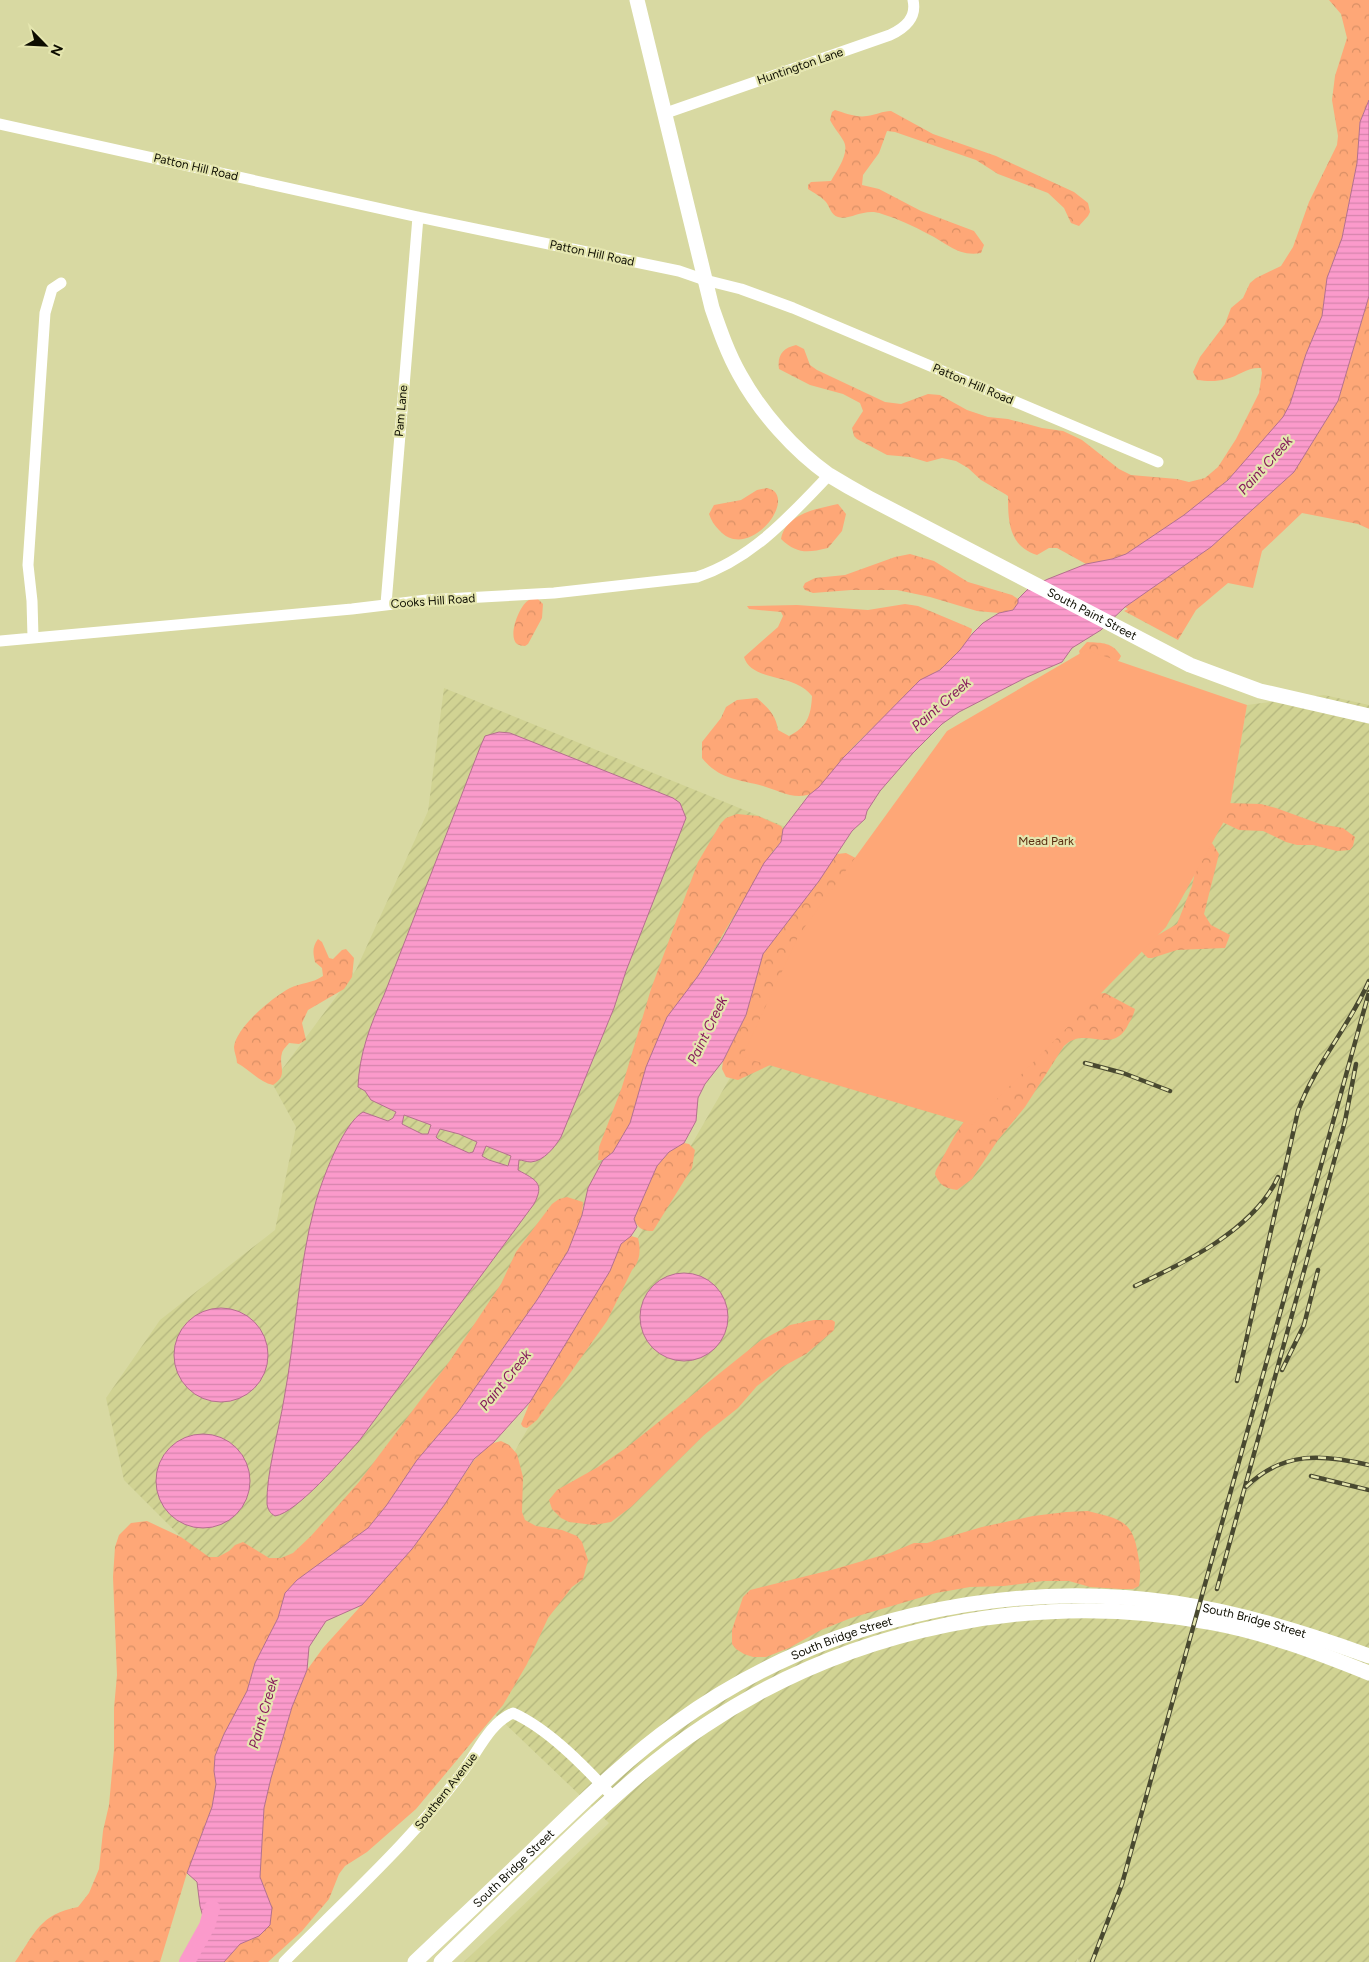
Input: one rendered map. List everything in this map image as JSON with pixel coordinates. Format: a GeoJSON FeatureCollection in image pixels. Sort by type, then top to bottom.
{"type":"FeatureCollection","features":[{"type":"Feature","properties":{"kind":"main road","name":"South Paint Street"},"geometry":{"type":"LineString","coordinates":[[637,0],[712,308],[730,357],[740,376],[754,397],[795,446],[829,475],[1190,665],[1244,686],[1307,703],[1369,716]]}},
{"type":"Feature","properties":{"kind":"main road","name":"South Bridge Street"},"geometry":{"type":"LineString","coordinates":[[415,1962],[601,1784],[678,1722],[767,1669],[840,1638],[909,1616],[976,1603],[1083,1596],[1108,1604],[1172,1616],[1294,1630],[1369,1656]]}},
{"type":"Feature","properties":{"kind":"main road","name":"South Bridge Street"},"geometry":{"type":"LineString","coordinates":[[441,1962],[613,1797],[703,1726],[769,1687],[835,1658],[915,1632],[984,1619],[1108,1604]]}},
{"type":"Feature","properties":{"kind":"main road","name":"South Bridge Street"},"geometry":{"type":"LineString","coordinates":[[1253,1625],[1369,1673]]}},
{"type":"Feature","properties":{"kind":"street","name":"Huntington Lane"},"geometry":{"type":"LineString","coordinates":[[666,113],[890,35],[900,30],[911,19],[914,12],[913,0]]}},
{"type":"Feature","properties":{"kind":"street","name":"Patton Hill Road"},"geometry":{"type":"LineString","coordinates":[[0,124],[418,217],[679,271],[705,280],[737,287],[793,308],[1158,462]]}},
{"type":"Feature","properties":{"kind":"street","name":"Pam Lane"},"geometry":{"type":"LineString","coordinates":[[386,604],[418,217]]}},
{"type":"Feature","properties":{"kind":"street"},"geometry":{"type":"LineString","coordinates":[[33,638],[32,601],[28,565],[45,313],[52,289],[61,283]]}},
{"type":"Feature","properties":{"kind":"street","name":"Cooks Hill Road"},"geometry":{"type":"LineString","coordinates":[[0,641],[352,609],[386,604],[554,593],[697,577],[715,571],[753,549],[829,475]]}},
{"type":"Feature","properties":{"kind":"street","name":"Southern Avenue"},"geometry":{"type":"LineString","coordinates":[[284,1962],[411,1835],[437,1806],[490,1732],[504,1717],[512,1713],[524,1718],[570,1754],[613,1797]]}},
{"type":"Feature","properties":{"kind":"shaded area"},"geometry":{"type":"Polygon","coordinates":[[[444,688],[786,827],[629,1136],[482,1361],[275,1587],[199,1555],[124,1480],[106,1398],[160,1320],[275,1230],[296,1127],[272,1083],[356,970],[428,811],[444,688]]]}},
{"type":"Feature","properties":{"kind":"shaded area"},"geometry":{"type":"Polygon","coordinates":[[[1324,695],[1369,705],[1369,1962],[1079,1962],[1078,1958],[1076,1962],[464,1962],[609,1823],[410,1633],[742,1057],[1229,812],[1247,705],[1324,695]]]}},
{"type":"Feature","properties":{"kind":"green space"},"geometry":{"type":"Polygon","coordinates":[[[1329,0],[1369,0],[1369,100],[1360,122],[1357,163],[1342,238],[1327,278],[1322,316],[1306,354],[1290,404],[1283,418],[1244,464],[1216,491],[1126,554],[1086,564],[1057,548],[1049,548],[1037,555],[1028,551],[1021,546],[1012,532],[1008,496],[981,480],[968,468],[956,461],[942,458],[927,462],[910,457],[887,455],[857,439],[852,428],[863,411],[860,403],[843,394],[810,385],[779,369],[780,356],[784,350],[796,345],[804,349],[810,365],[817,370],[885,402],[901,404],[928,394],[940,395],[967,410],[988,417],[1008,419],[1042,428],[1063,431],[1082,440],[1119,469],[1131,475],[1177,479],[1189,482],[1205,478],[1218,467],[1236,439],[1259,393],[1262,373],[1261,368],[1256,368],[1226,379],[1211,381],[1197,380],[1193,372],[1200,357],[1225,324],[1231,308],[1243,298],[1250,283],[1281,266],[1293,247],[1309,202],[1337,145],[1338,136],[1332,100],[1335,76],[1347,38],[1341,14],[1329,0]]]}},
{"type":"Feature","properties":{"kind":"green space"},"geometry":{"type":"Polygon","coordinates":[[[835,110],[859,116],[891,111],[933,134],[996,156],[1074,192],[1088,203],[1090,212],[1079,226],[1071,223],[1064,208],[1048,193],[998,174],[976,160],[895,132],[887,131],[879,153],[863,175],[862,185],[879,189],[921,211],[974,231],[984,245],[981,253],[973,254],[959,251],[912,225],[875,212],[843,218],[838,217],[832,213],[824,200],[808,189],[808,185],[811,182],[831,181],[844,155],[845,145],[843,140],[830,120],[832,112],[835,110]]]}},
{"type":"Feature","properties":{"kind":"green space"},"geometry":{"type":"Polygon","coordinates":[[[1369,296],[1369,529],[1358,524],[1302,513],[1262,551],[1253,588],[1228,583],[1196,610],[1178,640],[1124,611],[1128,609],[1125,607],[1211,547],[1294,472],[1338,401],[1369,296]]]}},
{"type":"Feature","properties":{"kind":"green space"},"geometry":{"type":"Polygon","coordinates":[[[767,488],[774,491],[778,499],[777,508],[772,519],[753,536],[742,539],[730,538],[719,530],[713,522],[709,514],[714,505],[741,500],[757,490],[767,488]]]}},
{"type":"Feature","properties":{"kind":"green space"},"geometry":{"type":"Polygon","coordinates":[[[838,504],[846,514],[842,531],[828,548],[814,551],[797,550],[781,539],[789,523],[796,518],[812,510],[838,504]]]}},
{"type":"Feature","properties":{"kind":"green space"},"geometry":{"type":"Polygon","coordinates":[[[910,554],[934,561],[968,582],[1012,595],[1018,599],[1018,603],[1013,610],[999,613],[977,611],[930,597],[897,590],[851,590],[813,593],[805,590],[803,587],[805,583],[815,578],[845,575],[895,557],[910,554]]]}},
{"type":"Feature","properties":{"kind":"green space"},"geometry":{"type":"Polygon","coordinates":[[[537,598],[543,604],[542,618],[528,644],[525,646],[519,645],[514,640],[513,634],[516,620],[525,603],[537,598]]]}},
{"type":"Feature","properties":{"kind":"green space"},"geometry":{"type":"Polygon","coordinates":[[[905,604],[918,606],[968,627],[972,629],[971,634],[952,659],[902,698],[853,747],[817,790],[801,796],[785,794],[723,775],[702,758],[702,742],[721,718],[726,707],[737,700],[757,698],[773,716],[778,730],[789,736],[804,725],[811,709],[812,696],[799,685],[766,675],[752,669],[747,664],[744,657],[778,627],[783,616],[781,612],[749,609],[747,606],[797,605],[868,610],[905,604]]]}},
{"type":"Feature","properties":{"kind":"green space"},"geometry":{"type":"Polygon","coordinates":[[[1087,642],[1111,646],[1121,656],[1113,664],[1080,655],[1079,651],[1087,642]]]}},
{"type":"Feature","properties":{"kind":"green space","name":"Mead Park"},"geometry":{"type":"Polygon","coordinates":[[[1086,650],[1247,705],[1229,812],[1166,927],[973,1125],[742,1057],[799,935],[947,731],[1086,650]]]}},
{"type":"Feature","properties":{"kind":"green space"},"geometry":{"type":"Polygon","coordinates":[[[1226,803],[1261,804],[1320,824],[1343,828],[1355,837],[1353,846],[1350,850],[1337,851],[1313,845],[1297,845],[1263,831],[1239,830],[1218,820],[1226,803]]]}},
{"type":"Feature","properties":{"kind":"green space"},"geometry":{"type":"Polygon","coordinates":[[[737,814],[758,816],[781,826],[783,829],[781,842],[772,852],[698,976],[667,1017],[646,1067],[630,1123],[613,1152],[603,1160],[598,1160],[599,1147],[622,1087],[651,989],[698,862],[721,823],[726,818],[737,814]]]}},
{"type":"Feature","properties":{"kind":"green space"},"geometry":{"type":"Polygon","coordinates":[[[1212,843],[1219,854],[1204,914],[1211,925],[1230,935],[1225,948],[1177,950],[1148,958],[1142,952],[1142,948],[1151,939],[1177,924],[1192,886],[1198,858],[1212,843]]]}},
{"type":"Feature","properties":{"kind":"green space"},"geometry":{"type":"Polygon","coordinates":[[[846,853],[875,868],[781,1060],[738,1080],[726,1077],[722,1069],[723,1061],[746,1015],[763,954],[819,881],[831,860],[837,854],[846,853]]]}},
{"type":"Feature","properties":{"kind":"green space"},"geometry":{"type":"Polygon","coordinates":[[[318,939],[322,942],[329,958],[333,959],[342,950],[346,949],[354,958],[352,977],[344,989],[308,1010],[302,1023],[306,1040],[299,1044],[289,1043],[284,1049],[281,1058],[281,1078],[273,1085],[259,1079],[237,1063],[234,1047],[236,1039],[256,1013],[274,998],[290,988],[323,976],[322,968],[315,962],[314,956],[314,947],[318,939]]]}},
{"type":"Feature","properties":{"kind":"green space"},"geometry":{"type":"Polygon","coordinates":[[[1105,993],[1135,1009],[1123,1033],[1107,1040],[1081,1038],[1072,1040],[1064,1046],[1025,1107],[998,1140],[972,1179],[957,1190],[941,1184],[935,1174],[936,1170],[955,1135],[987,1087],[1093,994],[1105,993]]]}},
{"type":"Feature","properties":{"kind":"green space"},"geometry":{"type":"Polygon","coordinates":[[[684,1143],[689,1144],[695,1150],[692,1168],[653,1231],[641,1229],[634,1219],[657,1166],[669,1152],[684,1143]]]}},
{"type":"Feature","properties":{"kind":"green space"},"geometry":{"type":"Polygon","coordinates":[[[567,1197],[583,1202],[582,1215],[568,1251],[537,1300],[458,1412],[417,1460],[386,1506],[368,1528],[297,1580],[285,1593],[278,1618],[255,1663],[247,1691],[224,1734],[215,1756],[214,1771],[216,1784],[212,1807],[187,1873],[160,1962],[15,1962],[40,1926],[55,1914],[78,1907],[89,1893],[99,1869],[103,1831],[109,1805],[114,1750],[114,1708],[117,1675],[113,1577],[115,1547],[119,1535],[131,1523],[147,1521],[181,1537],[209,1557],[218,1557],[235,1545],[243,1542],[269,1558],[281,1558],[293,1553],[311,1536],[359,1482],[449,1362],[501,1284],[516,1252],[552,1204],[559,1199],[567,1197]]]}},
{"type":"Feature","properties":{"kind":"green space"},"geometry":{"type":"Polygon","coordinates":[[[631,1236],[638,1238],[640,1251],[638,1260],[607,1321],[537,1420],[527,1428],[523,1427],[521,1424],[530,1402],[610,1271],[621,1244],[631,1236]]]}},
{"type":"Feature","properties":{"kind":"green space"},"geometry":{"type":"Polygon","coordinates":[[[814,1320],[832,1320],[835,1322],[834,1330],[806,1354],[782,1367],[757,1386],[738,1408],[704,1435],[631,1507],[611,1522],[594,1525],[569,1522],[561,1518],[552,1509],[549,1500],[557,1490],[598,1467],[626,1448],[760,1341],[790,1325],[814,1320]]]}},
{"type":"Feature","properties":{"kind":"green space"},"geometry":{"type":"Polygon","coordinates":[[[501,1441],[509,1445],[517,1454],[523,1477],[522,1512],[525,1520],[536,1526],[562,1530],[577,1536],[582,1542],[588,1560],[583,1579],[572,1587],[548,1618],[527,1664],[503,1705],[416,1809],[367,1852],[345,1866],[339,1874],[329,1899],[302,1931],[268,1962],[224,1962],[240,1944],[259,1936],[272,1908],[260,1877],[264,1808],[292,1707],[307,1670],[323,1648],[412,1549],[474,1460],[490,1444],[501,1441]]]}},
{"type":"Feature","properties":{"kind":"green space"},"geometry":{"type":"Polygon","coordinates":[[[1088,1511],[1117,1519],[1133,1534],[1139,1559],[1139,1586],[1133,1589],[1121,1589],[1090,1587],[1069,1581],[1043,1581],[1004,1586],[970,1587],[936,1593],[851,1618],[821,1630],[789,1648],[766,1657],[753,1657],[744,1654],[732,1644],[732,1630],[743,1597],[750,1590],[835,1569],[890,1553],[914,1543],[927,1543],[982,1527],[1033,1516],[1088,1511]]]}},
{"type":"Feature","properties":{"kind":"water"},"geometry":{"type":"Polygon","coordinates":[[[1369,100],[1369,296],[1338,401],[1294,472],[1211,547],[1125,607],[1101,630],[1072,648],[1062,662],[1027,677],[959,712],[942,724],[913,753],[880,791],[867,811],[865,819],[852,831],[819,881],[763,954],[746,1015],[723,1061],[705,1084],[698,1098],[696,1121],[684,1143],[669,1152],[657,1166],[634,1219],[637,1227],[631,1236],[621,1244],[610,1271],[530,1402],[494,1442],[474,1459],[445,1504],[412,1549],[362,1605],[326,1621],[309,1647],[307,1670],[292,1707],[264,1808],[260,1877],[272,1908],[270,1925],[259,1936],[240,1944],[224,1962],[187,1962],[193,1958],[207,1931],[200,1906],[197,1882],[187,1873],[212,1807],[216,1784],[214,1771],[215,1756],[224,1734],[247,1691],[255,1663],[278,1618],[285,1593],[297,1580],[368,1528],[386,1506],[417,1460],[458,1412],[537,1300],[568,1251],[582,1215],[588,1188],[603,1160],[613,1152],[630,1123],[646,1067],[667,1017],[698,976],[722,939],[764,863],[781,842],[783,829],[809,795],[819,787],[843,758],[920,680],[940,670],[983,623],[999,613],[1013,610],[1018,603],[1018,599],[1029,588],[1086,564],[1126,554],[1184,515],[1228,480],[1283,417],[1290,404],[1306,354],[1322,316],[1327,278],[1342,238],[1357,163],[1360,122],[1369,100]]]}},
{"type":"Feature","properties":{"kind":"water"},"geometry":{"type":"Polygon","coordinates":[[[499,732],[510,733],[673,798],[680,803],[686,818],[626,971],[614,1008],[561,1137],[552,1149],[540,1159],[531,1162],[519,1160],[518,1170],[534,1180],[539,1187],[534,1204],[359,1441],[307,1495],[284,1513],[275,1516],[268,1508],[267,1492],[288,1375],[309,1229],[315,1205],[334,1154],[355,1118],[363,1112],[388,1121],[393,1118],[396,1112],[371,1100],[365,1091],[358,1087],[363,1052],[374,1018],[485,736],[499,732]],[[404,1115],[402,1124],[422,1134],[428,1134],[431,1125],[404,1115]],[[440,1129],[436,1137],[469,1153],[473,1152],[477,1142],[459,1134],[440,1129]],[[486,1146],[482,1156],[508,1166],[511,1156],[486,1146]]]}},
{"type":"Feature","properties":{"kind":"water"},"geometry":{"type":"Polygon","coordinates":[[[684,1273],[701,1276],[709,1280],[721,1292],[725,1300],[728,1317],[725,1334],[721,1342],[709,1354],[701,1358],[684,1361],[667,1358],[659,1354],[647,1342],[643,1334],[640,1317],[643,1300],[647,1292],[659,1280],[667,1276],[684,1273]]]}},
{"type":"Feature","properties":{"kind":"water"},"geometry":{"type":"Polygon","coordinates":[[[221,1308],[239,1312],[254,1322],[264,1337],[268,1355],[264,1373],[254,1388],[239,1398],[221,1402],[203,1398],[188,1388],[178,1373],[174,1355],[178,1337],[188,1322],[203,1312],[221,1308]]]}},
{"type":"Feature","properties":{"kind":"water"},"geometry":{"type":"Polygon","coordinates":[[[203,1434],[221,1438],[236,1448],[246,1463],[250,1481],[246,1499],[236,1514],[221,1524],[203,1528],[185,1524],[170,1514],[160,1499],[156,1481],[160,1463],[170,1448],[185,1438],[203,1434]]]}},
{"type":"Feature","properties":{"kind":"waterway","name":"Paint Creek"},"geometry":{"type":"LineString","coordinates":[[187,1962],[207,1926],[212,1908]]}},
{"type":"Feature","properties":{"kind":"railway"},"geometry":{"type":"LineString","coordinates":[[1237,1381],[1298,1111],[1313,1077],[1352,1014],[1369,981]]}},
{"type":"Feature","properties":{"kind":"railway"},"geometry":{"type":"LineString","coordinates":[[1092,1962],[1122,1884],[1369,992]]}},
{"type":"Feature","properties":{"kind":"railway"},"geometry":{"type":"LineString","coordinates":[[1085,1063],[1123,1073],[1170,1091]]}},
{"type":"Feature","properties":{"kind":"railway"},"geometry":{"type":"LineString","coordinates":[[1217,1589],[1345,1121],[1356,1064]]}},
{"type":"Feature","properties":{"kind":"railway"},"geometry":{"type":"LineString","coordinates":[[1135,1286],[1175,1267],[1216,1243],[1235,1229],[1267,1196],[1278,1177]]}},
{"type":"Feature","properties":{"kind":"railway"},"geometry":{"type":"LineString","coordinates":[[1282,1370],[1304,1325],[1318,1270]]}},
{"type":"Feature","properties":{"kind":"railway"},"geometry":{"type":"LineString","coordinates":[[1246,1487],[1260,1475],[1274,1467],[1304,1458],[1335,1459],[1369,1465]]}},
{"type":"Feature","properties":{"kind":"railway"},"geometry":{"type":"LineString","coordinates":[[1311,1476],[1369,1490]]}}]}
